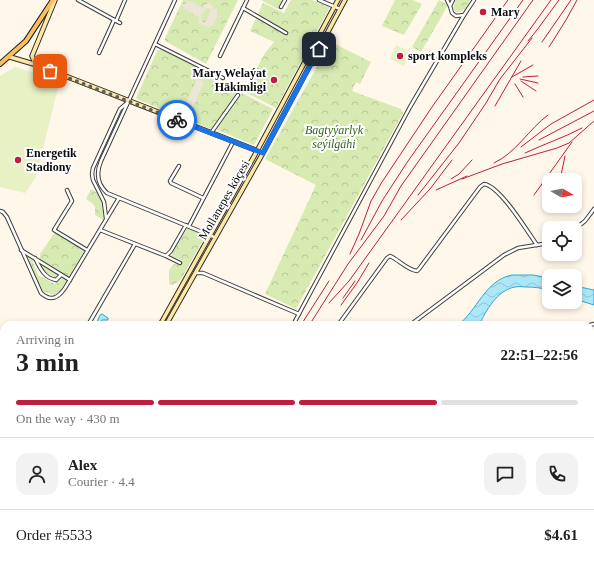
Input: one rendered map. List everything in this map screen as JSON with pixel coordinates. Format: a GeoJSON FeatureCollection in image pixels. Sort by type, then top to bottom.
{"type":"FeatureCollection","features":[{"type":"Feature","properties":{"kind":"main road"},"geometry":{"type":"LineString","coordinates":[[0,64],[10,57],[34,31],[54,0]]}},
{"type":"Feature","properties":{"kind":"street"},"geometry":{"type":"LineString","coordinates":[[37,66],[32,56],[54,0]]}},
{"type":"Feature","properties":{"kind":"street"},"geometry":{"type":"LineString","coordinates":[[78,0],[120,24]]}},
{"type":"Feature","properties":{"kind":"street"},"geometry":{"type":"LineString","coordinates":[[99,53],[126,0]]}},
{"type":"Feature","properties":{"kind":"street"},"geometry":{"type":"LineString","coordinates":[[175,0],[98,169],[97,176],[107,193],[212,236]]}},
{"type":"Feature","properties":{"kind":"street"},"geometry":{"type":"LineString","coordinates":[[220,56],[247,0]]}},
{"type":"Feature","properties":{"kind":"street"},"geometry":{"type":"LineString","coordinates":[[281,8],[285,0]]}},
{"type":"Feature","properties":{"kind":"street"},"geometry":{"type":"LineString","coordinates":[[319,0],[340,9]]}},
{"type":"Feature","properties":{"kind":"street","name":"Mollanepes köçesi"},"geometry":{"type":"LineString","coordinates":[[168,321],[338,0]]}},
{"type":"Feature","properties":{"kind":"street","name":"Mollanepes köçesi"},"geometry":{"type":"LineString","coordinates":[[162,321],[263,153],[345,0]]}},
{"type":"Feature","properties":{"kind":"street"},"geometry":{"type":"LineString","coordinates":[[447,0],[452,13],[456,16],[464,15]]}},
{"type":"Feature","properties":{"kind":"street"},"geometry":{"type":"LineString","coordinates":[[450,6],[453,0]]}},
{"type":"Feature","properties":{"kind":"street"},"geometry":{"type":"LineString","coordinates":[[295,321],[410,107],[474,0]]}},
{"type":"Feature","properties":{"kind":"street"},"geometry":{"type":"LineString","coordinates":[[243,8],[286,33]]}},
{"type":"Feature","properties":{"kind":"street"},"geometry":{"type":"LineString","coordinates":[[155,44],[223,78]]}},
{"type":"Feature","properties":{"kind":"street"},"geometry":{"type":"LineString","coordinates":[[10,57],[263,153]]}},
{"type":"Feature","properties":{"kind":"street"},"geometry":{"type":"LineString","coordinates":[[211,133],[238,94]]}},
{"type":"Feature","properties":{"kind":"street"},"geometry":{"type":"LineString","coordinates":[[106,218],[104,202],[92,174],[93,168],[120,110],[128,102]]}},
{"type":"Feature","properties":{"kind":"street"},"geometry":{"type":"LineString","coordinates":[[166,256],[188,225],[233,142]]}},
{"type":"Feature","properties":{"kind":"street"},"geometry":{"type":"LineString","coordinates":[[179,166],[170,181],[171,183],[203,198]]}},
{"type":"Feature","properties":{"kind":"street"},"geometry":{"type":"LineString","coordinates":[[341,321],[390,256],[413,271],[420,269],[480,187],[484,184],[489,185],[506,202],[537,245]]}},
{"type":"Feature","properties":{"kind":"street"},"geometry":{"type":"LineString","coordinates":[[68,190],[72,201],[54,230],[88,250]]}},
{"type":"Feature","properties":{"kind":"street"},"geometry":{"type":"LineString","coordinates":[[0,211],[7,217],[20,250],[42,294],[52,298],[61,294],[106,218],[110,215],[120,198]]}},
{"type":"Feature","properties":{"kind":"street"},"geometry":{"type":"LineString","coordinates":[[582,223],[594,209]]}},
{"type":"Feature","properties":{"kind":"street"},"geometry":{"type":"LineString","coordinates":[[100,230],[180,263]]}},
{"type":"Feature","properties":{"kind":"street"},"geometry":{"type":"LineString","coordinates":[[90,321],[135,244]]}},
{"type":"Feature","properties":{"kind":"street"},"geometry":{"type":"LineString","coordinates":[[415,321],[504,255],[518,248],[542,244]]}},
{"type":"Feature","properties":{"kind":"street"},"geometry":{"type":"LineString","coordinates":[[20,250],[70,280]]}},
{"type":"Feature","properties":{"kind":"street"},"geometry":{"type":"LineString","coordinates":[[35,258],[40,270],[47,276],[56,280],[61,275]]}},
{"type":"Feature","properties":{"kind":"street"},"geometry":{"type":"LineString","coordinates":[[194,273],[203,273],[298,314]]}},
{"type":"Feature","properties":{"kind":"green space"},"geometry":{"type":"Polygon","coordinates":[[[183,0],[238,0],[206,64],[165,41],[165,38],[183,0]]]}},
{"type":"Feature","properties":{"kind":"green space"},"geometry":{"type":"Polygon","coordinates":[[[261,0],[284,0],[278,9],[261,0]]]}},
{"type":"Feature","properties":{"kind":"green space"},"geometry":{"type":"Polygon","coordinates":[[[291,0],[312,0],[330,7],[276,108],[231,85],[233,82],[246,89],[265,53],[274,42],[250,31],[263,3],[284,13],[291,0]]]}},
{"type":"Feature","properties":{"kind":"green space"},"geometry":{"type":"Polygon","coordinates":[[[395,0],[413,0],[422,4],[404,35],[382,26],[395,0]]]}},
{"type":"Feature","properties":{"kind":"green space"},"geometry":{"type":"Polygon","coordinates":[[[439,0],[448,5],[421,52],[412,47],[439,0]]]}},
{"type":"Feature","properties":{"kind":"green space"},"geometry":{"type":"Polygon","coordinates":[[[456,0],[470,0],[465,9],[460,12],[456,12],[453,8],[456,0]]]}},
{"type":"Feature","properties":{"kind":"green space","name":"Bagtyýarlyk seýilgähi"},"geometry":{"type":"Polygon","coordinates":[[[331,42],[371,62],[360,84],[356,82],[352,91],[401,109],[403,113],[296,309],[265,294],[316,185],[265,159],[331,42]]]}},
{"type":"Feature","properties":{"kind":"green space","name":"sport kompleks"},"geometry":{"type":"Polygon","coordinates":[[[396,45],[410,52],[404,66],[390,59],[396,45]]]}},
{"type":"Feature","properties":{"kind":"green space"},"geometry":{"type":"Polygon","coordinates":[[[164,48],[238,92],[211,129],[136,98],[157,51],[164,48]]]}},
{"type":"Feature","properties":{"kind":"green space"},"geometry":{"type":"Polygon","coordinates":[[[15,67],[60,80],[36,177],[25,193],[0,187],[0,76],[15,67]]]}},
{"type":"Feature","properties":{"kind":"green space"},"geometry":{"type":"Polygon","coordinates":[[[242,93],[273,109],[254,145],[215,129],[242,93]]]}},
{"type":"Feature","properties":{"kind":"green space"},"geometry":{"type":"Polygon","coordinates":[[[91,189],[102,198],[106,219],[105,221],[95,215],[95,207],[86,199],[91,189]]]}},
{"type":"Feature","properties":{"kind":"green space"},"geometry":{"type":"Polygon","coordinates":[[[188,227],[206,235],[180,281],[172,285],[169,284],[169,270],[174,264],[180,265],[181,260],[172,256],[172,253],[188,227]]]}},
{"type":"Feature","properties":{"kind":"green space"},"geometry":{"type":"Polygon","coordinates":[[[55,232],[84,251],[69,277],[40,260],[40,254],[55,232]]]}},
{"type":"Feature","properties":{"kind":"green space"},"geometry":{"type":"Polygon","coordinates":[[[25,255],[32,259],[38,275],[55,284],[60,276],[67,280],[60,291],[54,295],[43,291],[38,286],[25,255]]]}},
{"type":"Feature","properties":{"kind":"green space"},"geometry":{"type":"Polygon","coordinates":[[[41,264],[58,275],[56,278],[44,271],[41,264]]]}},
{"type":"Feature","properties":{"kind":"shaded area"},"geometry":{"type":"Polygon","coordinates":[[[187,0],[203,8],[204,5],[209,3],[212,5],[213,9],[216,8],[218,15],[213,25],[208,28],[206,25],[204,26],[199,23],[199,17],[183,9],[184,7],[181,5],[182,3],[185,5],[187,0]],[[207,8],[202,14],[201,21],[205,23],[211,10],[207,8]]]}},
{"type":"Feature","properties":{"kind":"shaded area"},"geometry":{"type":"Polygon","coordinates":[[[197,79],[204,82],[190,114],[183,110],[197,79]]]}},
{"type":"Feature","properties":{"kind":"water"},"geometry":{"type":"Polygon","coordinates":[[[512,275],[542,277],[542,288],[515,287],[509,289],[503,292],[493,302],[481,321],[463,321],[488,289],[495,283],[512,275]]]}},
{"type":"Feature","properties":{"kind":"water"},"geometry":{"type":"Polygon","coordinates":[[[582,287],[594,290],[594,305],[582,301],[582,287]]]}},
{"type":"Feature","properties":{"kind":"water"},"geometry":{"type":"Polygon","coordinates":[[[102,314],[108,318],[108,320],[97,321],[102,314]]]}},
{"type":"Feature","properties":{"kind":"railway"},"geometry":{"type":"LineString","coordinates":[[350,254],[371,201],[382,182],[432,107],[508,0]]}},
{"type":"Feature","properties":{"kind":"railway"},"geometry":{"type":"LineString","coordinates":[[361,240],[382,201],[408,161],[523,0]]}},
{"type":"Feature","properties":{"kind":"railway"},"geometry":{"type":"LineString","coordinates":[[312,321],[348,264],[384,216],[401,186],[533,0]]}},
{"type":"Feature","properties":{"kind":"railway"},"geometry":{"type":"LineString","coordinates":[[329,303],[349,281],[551,0]]}},
{"type":"Feature","properties":{"kind":"railway"},"geometry":{"type":"LineString","coordinates":[[528,41],[559,0]]}},
{"type":"Feature","properties":{"kind":"railway"},"geometry":{"type":"LineString","coordinates":[[542,42],[571,0]]}},
{"type":"Feature","properties":{"kind":"railway"},"geometry":{"type":"LineString","coordinates":[[549,47],[577,0]]}},
{"type":"Feature","properties":{"kind":"railway"},"geometry":{"type":"LineString","coordinates":[[418,195],[459,143],[500,79],[532,38]]}},
{"type":"Feature","properties":{"kind":"railway"},"geometry":{"type":"LineString","coordinates":[[495,106],[521,61]]}},
{"type":"Feature","properties":{"kind":"railway"},"geometry":{"type":"LineString","coordinates":[[512,77],[533,65]]}},
{"type":"Feature","properties":{"kind":"railway"},"geometry":{"type":"LineString","coordinates":[[523,77],[538,76]]}},
{"type":"Feature","properties":{"kind":"railway"},"geometry":{"type":"LineString","coordinates":[[520,79],[538,83]]}},
{"type":"Feature","properties":{"kind":"railway"},"geometry":{"type":"LineString","coordinates":[[521,81],[536,91]]}},
{"type":"Feature","properties":{"kind":"railway"},"geometry":{"type":"LineString","coordinates":[[515,84],[523,97]]}},
{"type":"Feature","properties":{"kind":"railway"},"geometry":{"type":"LineString","coordinates":[[521,147],[551,124],[594,100]]}},
{"type":"Feature","properties":{"kind":"railway"},"geometry":{"type":"LineString","coordinates":[[539,140],[594,111]]}},
{"type":"Feature","properties":{"kind":"railway"},"geometry":{"type":"LineString","coordinates":[[494,163],[502,159],[516,147],[548,115]]}},
{"type":"Feature","properties":{"kind":"railway"},"geometry":{"type":"LineString","coordinates":[[462,179],[502,164],[569,143],[594,121]]}},
{"type":"Feature","properties":{"kind":"railway"},"geometry":{"type":"LineString","coordinates":[[525,153],[582,128]]}},
{"type":"Feature","properties":{"kind":"railway"},"geometry":{"type":"LineString","coordinates":[[534,195],[572,142]]}},
{"type":"Feature","properties":{"kind":"railway"},"geometry":{"type":"LineString","coordinates":[[561,173],[565,156]]}},
{"type":"Feature","properties":{"kind":"railway"},"geometry":{"type":"LineString","coordinates":[[401,220],[430,189],[452,160]]}},
{"type":"Feature","properties":{"kind":"railway"},"geometry":{"type":"LineString","coordinates":[[451,179],[459,174],[472,160]]}},
{"type":"Feature","properties":{"kind":"railway"},"geometry":{"type":"LineString","coordinates":[[436,190],[467,176]]}},
{"type":"Feature","properties":{"kind":"railway"},"geometry":{"type":"LineString","coordinates":[[341,305],[369,263]]}},
{"type":"Feature","properties":{"kind":"railway"},"geometry":{"type":"LineString","coordinates":[[304,321],[329,281]]}},
{"type":"Feature","properties":{"kind":"railway"},"geometry":{"type":"LineString","coordinates":[[343,298],[355,281]]}},
{"type":"Feature","properties":{"kind":"way so far"},"geometry":{"type":"LineString","coordinates":[[50,71],[177,120]]}},
{"type":"Feature","properties":{"kind":"place","name":"Mary"},"geometry":{"type":"Point","coordinates":[483,12]}},
{"type":"Feature","properties":{"kind":"place","name":"sport kompleks"},"geometry":{"type":"Point","coordinates":[400,56]}},
{"type":"Feature","properties":{"kind":"place","name":"Mary Welaýat Häkimligi"},"geometry":{"type":"Point","coordinates":[274,80]}},
{"type":"Feature","properties":{"kind":"place","name":"Energetik Stadiony"},"geometry":{"type":"Point","coordinates":[18,160]}},
{"type":"Feature","properties":{"kind":"route"},"geometry":{"type":"LineString","coordinates":[[177,120],[263,153],[319,49]]}}]}
